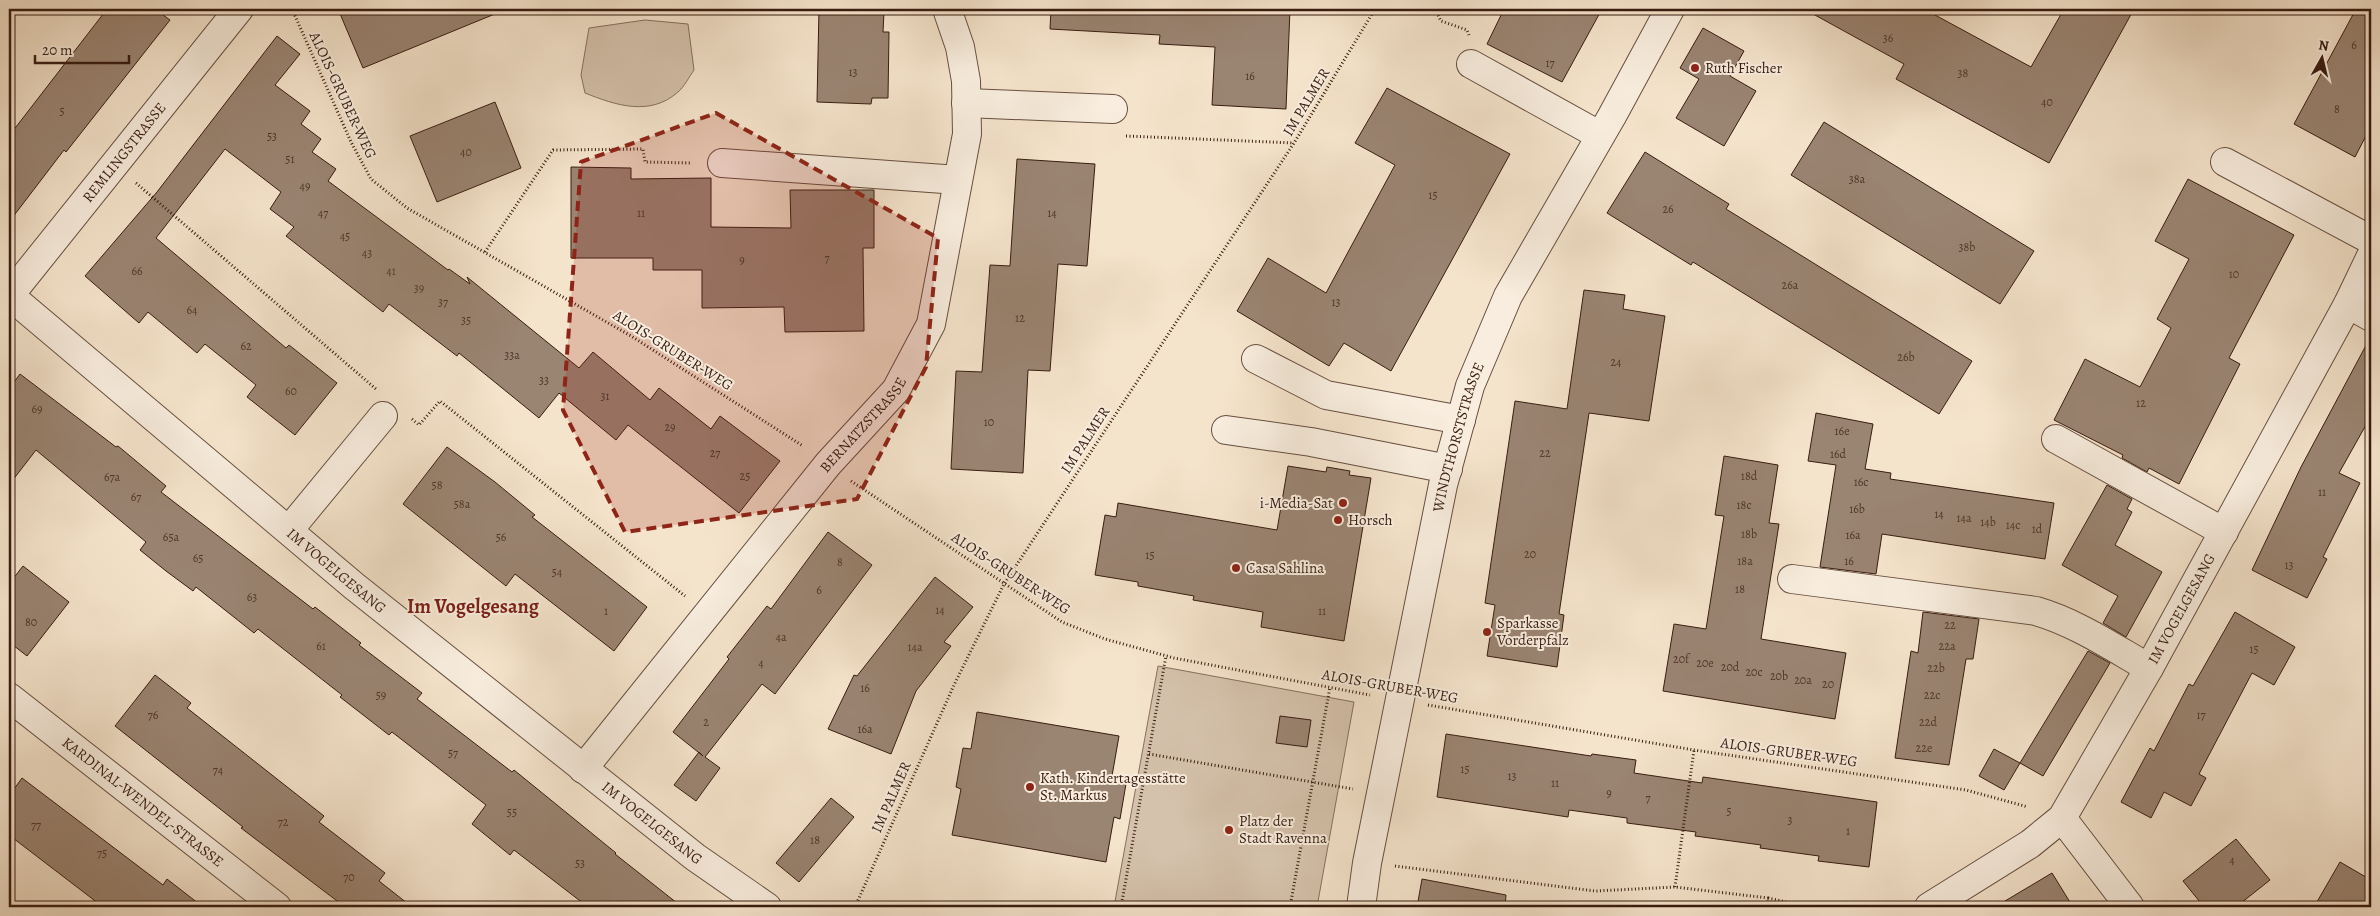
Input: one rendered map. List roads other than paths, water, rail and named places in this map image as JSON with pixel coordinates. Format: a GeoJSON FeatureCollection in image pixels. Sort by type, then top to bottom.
{"type":"FeatureCollection","features":[{"type":"Feature","properties":{"kind":"street","name":"REMLINGSTRASSE"},"geometry":{"type":"LineString","coordinates":[[9,295],[239,9]]}},
{"type":"Feature","properties":{"kind":"street","name":"BERNATZSTRASSE"},"geometry":{"type":"LineString","coordinates":[[583,770],[828,464],[896,390],[931,324],[967,134],[966,81],[960,46],[947,9]]}},
{"type":"Feature","properties":{"kind":"street","name":"WINDTHORSTSTRASSE"},"geometry":{"type":"LineString","coordinates":[[1361,907],[1367,863],[1399,700],[1448,469],[1470,386],[1508,296],[1599,135],[1612,116],[1670,9]]}},
{"type":"Feature","properties":{"kind":"street"},"geometry":{"type":"LineString","coordinates":[[1471,64],[1599,135]]}},
{"type":"Feature","properties":{"kind":"street"},"geometry":{"type":"LineString","coordinates":[[966,103],[1113,109]]}},
{"type":"Feature","properties":{"kind":"street"},"geometry":{"type":"LineString","coordinates":[[2225,162],[2371,240]]}},
{"type":"Feature","properties":{"kind":"street"},"geometry":{"type":"LineString","coordinates":[[722,163],[958,180]]}},
{"type":"Feature","properties":{"kind":"street","name":"IM VOGELGESANG"},"geometry":{"type":"LineString","coordinates":[[1929,907],[2030,844],[2062,818],[2149,668],[2224,532],[2348,304],[2371,256]]}},
{"type":"Feature","properties":{"kind":"street","name":"IM VOGELGESANG"},"geometry":{"type":"LineString","coordinates":[[9,295],[362,592],[695,858],[766,907]]}},
{"type":"Feature","properties":{"kind":"street"},"geometry":{"type":"LineString","coordinates":[[2348,304],[2371,317]]}},
{"type":"Feature","properties":{"kind":"street"},"geometry":{"type":"LineString","coordinates":[[1256,359],[1326,395],[1461,420]]}},
{"type":"Feature","properties":{"kind":"street"},"geometry":{"type":"LineString","coordinates":[[289,530],[390,407]]}},
{"type":"Feature","properties":{"kind":"street"},"geometry":{"type":"LineString","coordinates":[[1226,430],[1311,442],[1448,469]]}},
{"type":"Feature","properties":{"kind":"street"},"geometry":{"type":"LineString","coordinates":[[2056,439],[2224,532]]}},
{"type":"Feature","properties":{"kind":"street"},"geometry":{"type":"LineString","coordinates":[[1792,579],[2036,611],[2059,618],[2080,628],[2149,668]]}},
{"type":"Feature","properties":{"kind":"street","name":"KARDINAL-WENDEL-STRASSE"},"geometry":{"type":"LineString","coordinates":[[9,697],[277,907]]}},
{"type":"Feature","properties":{"kind":"street"},"geometry":{"type":"LineString","coordinates":[[2062,818],[2130,907]]}},
{"type":"Feature","properties":{"kind":"place","name":"Ruth Fischer"},"geometry":{"type":"Point","coordinates":[1695,68]}},
{"type":"Feature","properties":{"kind":"place","name":"i-Media-Sat"},"geometry":{"type":"Point","coordinates":[1343,503]}},
{"type":"Feature","properties":{"kind":"place","name":"Horsch"},"geometry":{"type":"Point","coordinates":[1338,520]}},
{"type":"Feature","properties":{"kind":"place","name":"Casa Sahlina"},"geometry":{"type":"Point","coordinates":[1236,568]}},
{"type":"Feature","properties":{"kind":"place","name":"Sparkasse Vorderpfalz"},"geometry":{"type":"Point","coordinates":[1487,632]}},
{"type":"Feature","properties":{"kind":"place","name":"Kath. Kindertagesstätte St. Markus"},"geometry":{"type":"Point","coordinates":[1030,787]}},
{"type":"Feature","properties":{"kind":"place","name":"Platz der Stadt Ravenna"},"geometry":{"type":"Point","coordinates":[1229,830]}},
{"type":"Feature","properties":{"kind":"district","name":"Im Vogelgesang"},"geometry":{"type":"Point","coordinates":[473,606]}}]}
